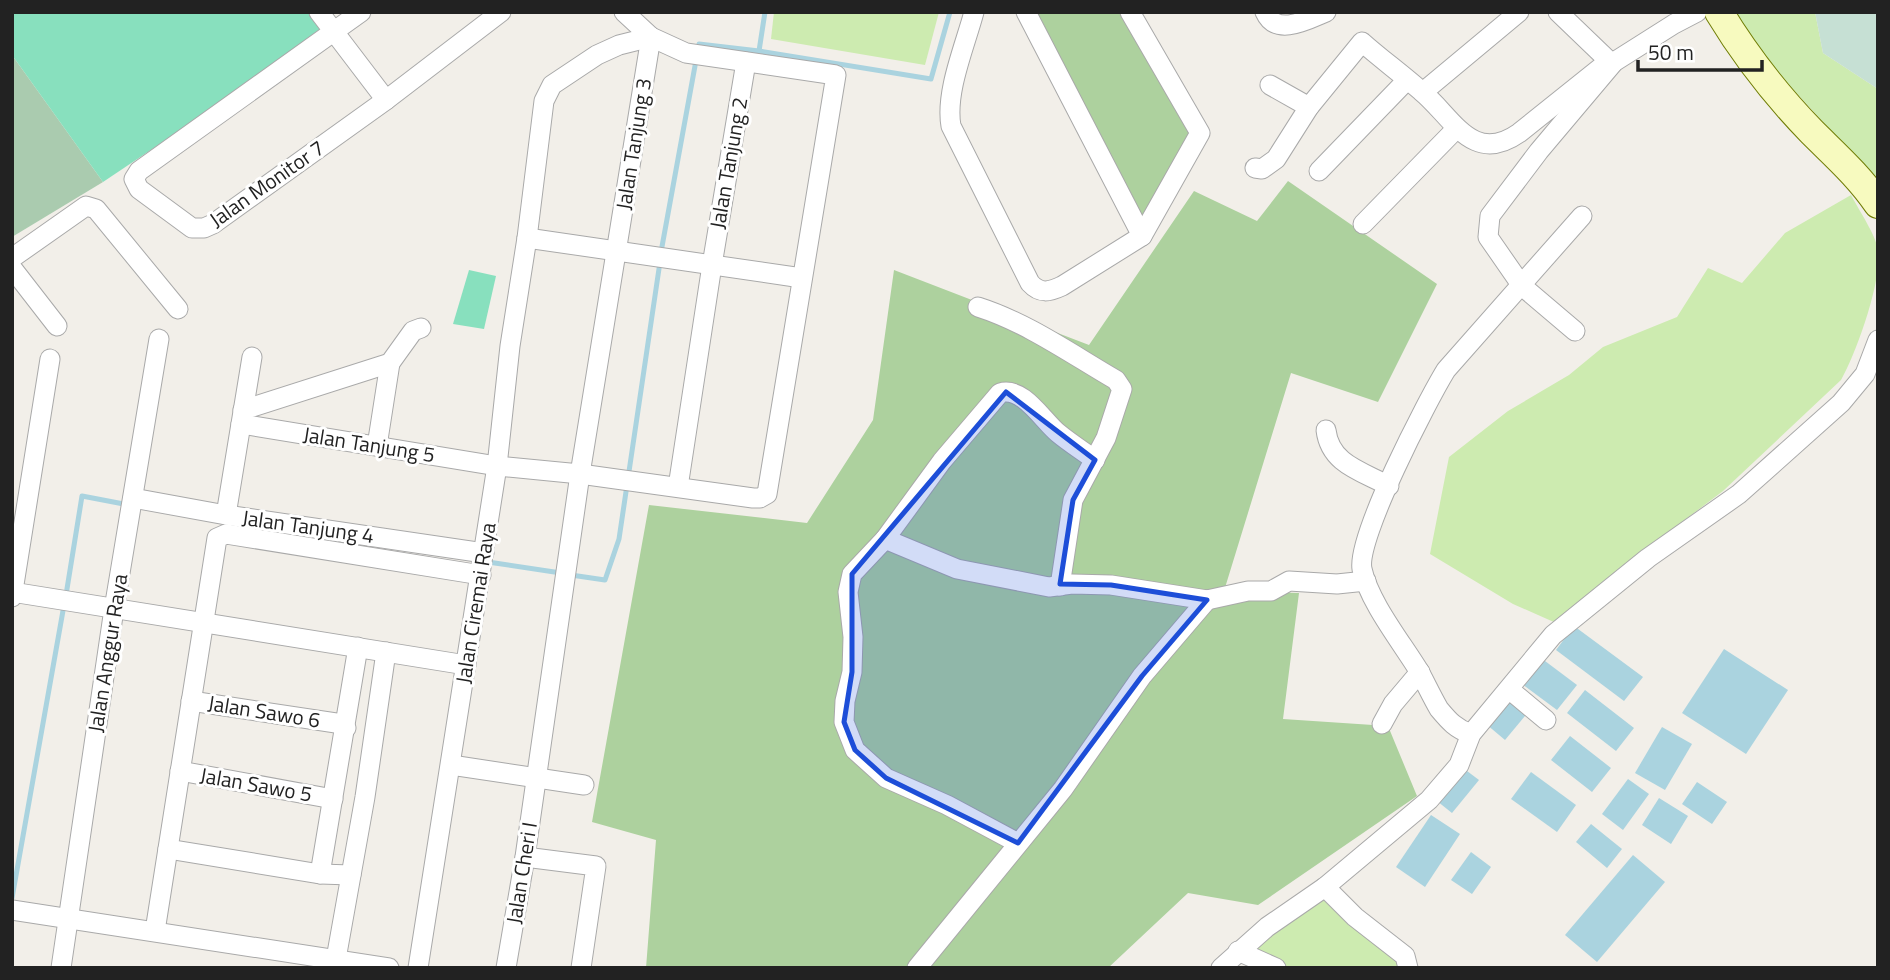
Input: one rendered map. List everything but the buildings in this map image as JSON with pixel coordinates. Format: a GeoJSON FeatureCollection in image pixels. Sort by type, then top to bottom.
{"type":"FeatureCollection","features":[{"type":"Feature","properties":{"kind":"street"},"geometry":{"type":"LineString","coordinates":[[319,12],[386,100]]}},
{"type":"Feature","properties":{"kind":"street"},"geometry":{"type":"LineString","coordinates":[[334,32],[361,12]]}},
{"type":"Feature","properties":{"kind":"street","name":"Jalan Monitor 7"},"geometry":{"type":"LineString","coordinates":[[334,32],[139,171],[134,179],[139,189],[191,228],[204,228],[214,224],[386,100],[501,12]]}},
{"type":"Feature","properties":{"kind":"street"},"geometry":{"type":"LineString","coordinates":[[624,12],[651,37],[693,54],[836,75],[802,278],[527,238],[547,91],[597,55],[619,44],[651,37]]}},
{"type":"Feature","properties":{"kind":"street"},"geometry":{"type":"LineString","coordinates":[[974,12],[952,94],[951,126],[1030,283],[1036,289],[1052,291],[1142,236],[1200,133],[1130,12]]}},
{"type":"Feature","properties":{"kind":"street"},"geometry":{"type":"LineString","coordinates":[[1026,12],[1142,236]]}},
{"type":"Feature","properties":{"kind":"street"},"geometry":{"type":"LineString","coordinates":[[1265,12],[1268,19],[1279,25],[1302,23],[1326,12]]}},
{"type":"Feature","properties":{"kind":"street"},"geometry":{"type":"LineString","coordinates":[[1423,92],[1519,12]]}},
{"type":"Feature","properties":{"kind":"street"},"geometry":{"type":"LineString","coordinates":[[1558,12],[1611,62]]}},
{"type":"Feature","properties":{"kind":"street"},"geometry":{"type":"LineString","coordinates":[[1255,168],[1262,169],[1276,159],[1309,107],[1362,42],[1423,92],[1456,129],[1472,139],[1499,144],[1509,140],[1611,62],[1697,12]]}},
{"type":"Feature","properties":{"kind":"street"},"geometry":{"type":"LineString","coordinates":[[1719,12],[1750,58],[1792,110],[1859,178],[1878,204]]}},
{"type":"Feature","properties":{"kind":"street","name":"Jalan Tanjung 3"},"geometry":{"type":"LineString","coordinates":[[580,474],[651,37]]}},
{"type":"Feature","properties":{"kind":"street","name":"Jalan Tanjung 2"},"geometry":{"type":"LineString","coordinates":[[678,487],[746,62]]}},
{"type":"Feature","properties":{"kind":"street"},"geometry":{"type":"LineString","coordinates":[[1576,331],[1522,286],[1488,237],[1488,226],[1490,216],[1611,62]]}},
{"type":"Feature","properties":{"kind":"street"},"geometry":{"type":"LineString","coordinates":[[1319,171],[1406,80]]}},
{"type":"Feature","properties":{"kind":"street"},"geometry":{"type":"LineString","coordinates":[[1270,85],[1309,107]]}},
{"type":"Feature","properties":{"kind":"street"},"geometry":{"type":"LineString","coordinates":[[1363,224],[1456,129]]}},
{"type":"Feature","properties":{"kind":"street"},"geometry":{"type":"LineString","coordinates":[[12,258],[86,206],[91,207],[96,209],[178,309]]}},
{"type":"Feature","properties":{"kind":"street"},"geometry":{"type":"LineString","coordinates":[[1471,734],[1451,723],[1440,709],[1366,581],[1361,555],[1421,414],[1446,370],[1582,216]]}},
{"type":"Feature","properties":{"kind":"street","name":"Jalan Ciremai Raya"},"geometry":{"type":"LineString","coordinates":[[418,968],[497,466],[510,346],[527,238]]}},
{"type":"Feature","properties":{"kind":"street"},"geometry":{"type":"LineString","coordinates":[[12,268],[57,326]]}},
{"type":"Feature","properties":{"kind":"street","name":"Jalan Tanjung 5"},"geometry":{"type":"LineString","coordinates":[[242,417],[377,446],[497,466],[760,498],[767,494],[802,278]]}},
{"type":"Feature","properties":{"kind":"street"},"geometry":{"type":"LineString","coordinates":[[978,307],[1023,325],[1121,384],[1122,389],[1106,438],[1073,500],[1060,586]]}},
{"type":"Feature","properties":{"kind":"street"},"geometry":{"type":"LineString","coordinates":[[377,446],[390,363],[413,331],[421,328]]}},
{"type":"Feature","properties":{"kind":"street","name":"Jalan Anggur Raya"},"geometry":{"type":"LineString","coordinates":[[61,968],[114,609],[159,339]]}},
{"type":"Feature","properties":{"kind":"street"},"geometry":{"type":"LineString","coordinates":[[1221,968],[1292,908],[1325,887],[1411,818],[1460,765],[1471,734],[1510,690],[1540,649],[1566,623],[1648,558],[1739,494],[1841,403],[1865,374],[1878,340]]}},
{"type":"Feature","properties":{"kind":"street"},"geometry":{"type":"LineString","coordinates":[[226,515],[252,357]]}},
{"type":"Feature","properties":{"kind":"street"},"geometry":{"type":"LineString","coordinates":[[50,359],[20,505],[13,594],[466,665]]}},
{"type":"Feature","properties":{"kind":"street"},"geometry":{"type":"LineString","coordinates":[[242,417],[390,363]]}},
{"type":"Feature","properties":{"kind":"street"},"geometry":{"type":"LineString","coordinates":[[1018,843],[947,805],[886,778],[855,750],[844,722],[845,701],[852,672],[853,637],[848,592],[852,574],[885,539],[942,461],[1000,393],[1006,391],[1016,394],[1031,405],[1057,433],[1095,460]]}},
{"type":"Feature","properties":{"kind":"street"},"geometry":{"type":"LineString","coordinates":[[1326,430],[1327,442],[1339,460],[1389,486]]}},
{"type":"Feature","properties":{"kind":"street","name":"Jalan Cheri I"},"geometry":{"type":"LineString","coordinates":[[506,968],[537,779],[580,474]]}},
{"type":"Feature","properties":{"kind":"street","name":"Jalan Tanjung 4"},"geometry":{"type":"LineString","coordinates":[[132,506],[226,515],[482,564]]}},
{"type":"Feature","properties":{"kind":"street"},"geometry":{"type":"LineString","coordinates":[[155,931],[217,538],[226,534],[482,564]]}},
{"type":"Feature","properties":{"kind":"street"},"geometry":{"type":"LineString","coordinates":[[885,539],[957,569],[1037,586],[1111,585],[1207,600],[1248,591],[1271,591],[1289,581],[1337,584],[1366,581]]}},
{"type":"Feature","properties":{"kind":"street"},"geometry":{"type":"LineString","coordinates":[[917,968],[1082,763],[1142,676],[1207,600]]}},
{"type":"Feature","properties":{"kind":"street"},"geometry":{"type":"LineString","coordinates":[[320,874],[333,799],[341,725],[358,647]]}},
{"type":"Feature","properties":{"kind":"street"},"geometry":{"type":"LineString","coordinates":[[336,959],[386,652]]}},
{"type":"Feature","properties":{"kind":"street"},"geometry":{"type":"LineString","coordinates":[[1382,724],[1393,704],[1420,672]]}},
{"type":"Feature","properties":{"kind":"street"},"geometry":{"type":"LineString","coordinates":[[1510,690],[1546,720]]}},
{"type":"Feature","properties":{"kind":"street","name":"Jalan Sawo 6"},"geometry":{"type":"LineString","coordinates":[[191,701],[341,725]]}},
{"type":"Feature","properties":{"kind":"street"},"geometry":{"type":"LineString","coordinates":[[451,765],[584,785]]}},
{"type":"Feature","properties":{"kind":"street","name":"Jalan Sawo 5"},"geometry":{"type":"LineString","coordinates":[[180,771],[333,799]]}},
{"type":"Feature","properties":{"kind":"street"},"geometry":{"type":"LineString","coordinates":[[168,849],[320,874],[351,875]]}},
{"type":"Feature","properties":{"kind":"street"},"geometry":{"type":"LineString","coordinates":[[525,857],[596,866],[581,968]]}},
{"type":"Feature","properties":{"kind":"street"},"geometry":{"type":"LineString","coordinates":[[1325,887],[1355,916],[1405,956],[1408,968]]}},
{"type":"Feature","properties":{"kind":"street"},"geometry":{"type":"LineString","coordinates":[[16,911],[388,968]]}},
{"type":"Feature","properties":{"kind":"street"},"geometry":{"type":"LineString","coordinates":[[1238,951],[1276,968]]}},
{"type":"Feature","properties":{"kind":"highlighted area"},"geometry":{"type":"Polygon","coordinates":[[[1006,392],[1095,460],[1073,500],[1060,584],[1111,585],[1207,600],[1142,676],[1018,843],[886,778],[855,750],[844,722],[852,672],[852,574],[1006,392]]]}},
{"type":"Feature","properties":{"kind":"green space"},"geometry":{"type":"Polygon","coordinates":[[[12,12],[313,12],[324,26],[218,105],[103,182],[12,55],[12,12]]]}},
{"type":"Feature","properties":{"kind":"green space"},"geometry":{"type":"Polygon","coordinates":[[[774,12],[939,12],[925,65],[771,39],[774,12]]]}},
{"type":"Feature","properties":{"kind":"green space"},"geometry":{"type":"Polygon","coordinates":[[[1026,12],[1130,12],[1200,133],[1142,236],[1026,12]]]}},
{"type":"Feature","properties":{"kind":"green space"},"geometry":{"type":"Polygon","coordinates":[[[1731,12],[1815,12],[1823,53],[1878,89],[1878,192],[1845,146],[1777,72],[1731,12]]]}},
{"type":"Feature","properties":{"kind":"green space"},"geometry":{"type":"Polygon","coordinates":[[[1815,12],[1878,12],[1878,89],[1823,53],[1815,12]]]}},
{"type":"Feature","properties":{"kind":"green space"},"geometry":{"type":"Polygon","coordinates":[[[12,55],[103,182],[12,237],[12,55]]]}},
{"type":"Feature","properties":{"kind":"green space"},"geometry":{"type":"Polygon","coordinates":[[[1288,181],[1437,284],[1378,402],[1291,373],[1224,591],[1299,593],[1283,719],[1388,726],[1417,796],[1258,905],[1188,893],[1108,968],[646,968],[656,840],[592,822],[649,505],[807,523],[873,420],[894,270],[1089,345],[1194,191],[1257,221],[1288,181]]]}},
{"type":"Feature","properties":{"kind":"green space"},"geometry":{"type":"Polygon","coordinates":[[[1851,195],[1874,236],[1878,249],[1872,297],[1854,353],[1841,380],[1723,491],[1629,562],[1556,623],[1513,604],[1430,554],[1449,457],[1508,411],[1569,375],[1603,347],[1677,317],[1708,268],[1742,283],[1785,233],[1851,195]]]}},
{"type":"Feature","properties":{"kind":"green space"},"geometry":{"type":"Polygon","coordinates":[[[469,270],[496,276],[484,329],[453,324],[469,270]]]}},
{"type":"Feature","properties":{"kind":"green space"},"geometry":{"type":"Polygon","coordinates":[[[1325,887],[1408,968],[1276,968],[1238,951],[1325,887]]]}},
{"type":"Feature","properties":{"kind":"water"},"geometry":{"type":"Polygon","coordinates":[[[1574,626],[1643,677],[1624,701],[1556,650],[1574,626]]]}},
{"type":"Feature","properties":{"kind":"water"},"geometry":{"type":"Polygon","coordinates":[[[1724,649],[1788,690],[1746,754],[1682,713],[1724,649]]]}},
{"type":"Feature","properties":{"kind":"water"},"geometry":{"type":"Polygon","coordinates":[[[1541,658],[1577,685],[1557,710],[1522,684],[1541,658]]]}},
{"type":"Feature","properties":{"kind":"water"},"geometry":{"type":"Polygon","coordinates":[[[1585,690],[1634,728],[1616,751],[1567,713],[1585,690]]]}},
{"type":"Feature","properties":{"kind":"water"},"geometry":{"type":"Polygon","coordinates":[[[1510,695],[1529,711],[1505,740],[1486,724],[1510,695]]]}},
{"type":"Feature","properties":{"kind":"water"},"geometry":{"type":"Polygon","coordinates":[[[1662,727],[1692,744],[1665,790],[1635,773],[1662,727]]]}},
{"type":"Feature","properties":{"kind":"water"},"geometry":{"type":"Polygon","coordinates":[[[1570,736],[1611,768],[1592,792],[1551,760],[1570,736]]]}},
{"type":"Feature","properties":{"kind":"water"},"geometry":{"type":"Polygon","coordinates":[[[1463,768],[1479,780],[1452,813],[1437,801],[1463,768]]]}},
{"type":"Feature","properties":{"kind":"water"},"geometry":{"type":"Polygon","coordinates":[[[1531,772],[1576,805],[1557,832],[1511,799],[1531,772]]]}},
{"type":"Feature","properties":{"kind":"water"},"geometry":{"type":"Polygon","coordinates":[[[1628,779],[1649,794],[1623,830],[1602,814],[1628,779]]]}},
{"type":"Feature","properties":{"kind":"water"},"geometry":{"type":"Polygon","coordinates":[[[1697,782],[1727,802],[1712,824],[1682,804],[1697,782]]]}},
{"type":"Feature","properties":{"kind":"water"},"geometry":{"type":"Polygon","coordinates":[[[1659,798],[1688,816],[1671,844],[1642,825],[1659,798]]]}},
{"type":"Feature","properties":{"kind":"water"},"geometry":{"type":"Polygon","coordinates":[[[1431,815],[1460,834],[1425,887],[1396,867],[1431,815]]]}},
{"type":"Feature","properties":{"kind":"water"},"geometry":{"type":"Polygon","coordinates":[[[1591,824],[1622,849],[1607,868],[1576,842],[1591,824]]]}},
{"type":"Feature","properties":{"kind":"water"},"geometry":{"type":"Polygon","coordinates":[[[1471,852],[1491,867],[1472,894],[1451,880],[1471,852]]]}},
{"type":"Feature","properties":{"kind":"water"},"geometry":{"type":"Polygon","coordinates":[[[1633,855],[1665,882],[1597,962],[1565,935],[1633,855]]]}},
{"type":"Feature","properties":{"kind":"waterway"},"geometry":{"type":"LineString","coordinates":[[759,51],[765,12]]}},
{"type":"Feature","properties":{"kind":"waterway"},"geometry":{"type":"LineString","coordinates":[[661,252],[699,44],[931,79],[950,12]]}},
{"type":"Feature","properties":{"kind":"waterway"},"geometry":{"type":"LineString","coordinates":[[571,575],[605,580],[619,539],[660,262]]}},
{"type":"Feature","properties":{"kind":"waterway"},"geometry":{"type":"LineString","coordinates":[[66,595],[82,496],[129,505]]}},
{"type":"Feature","properties":{"kind":"waterway"},"geometry":{"type":"LineString","coordinates":[[488,562],[561,573]]}},
{"type":"Feature","properties":{"kind":"waterway"},"geometry":{"type":"LineString","coordinates":[[12,898],[64,605]]}}]}
